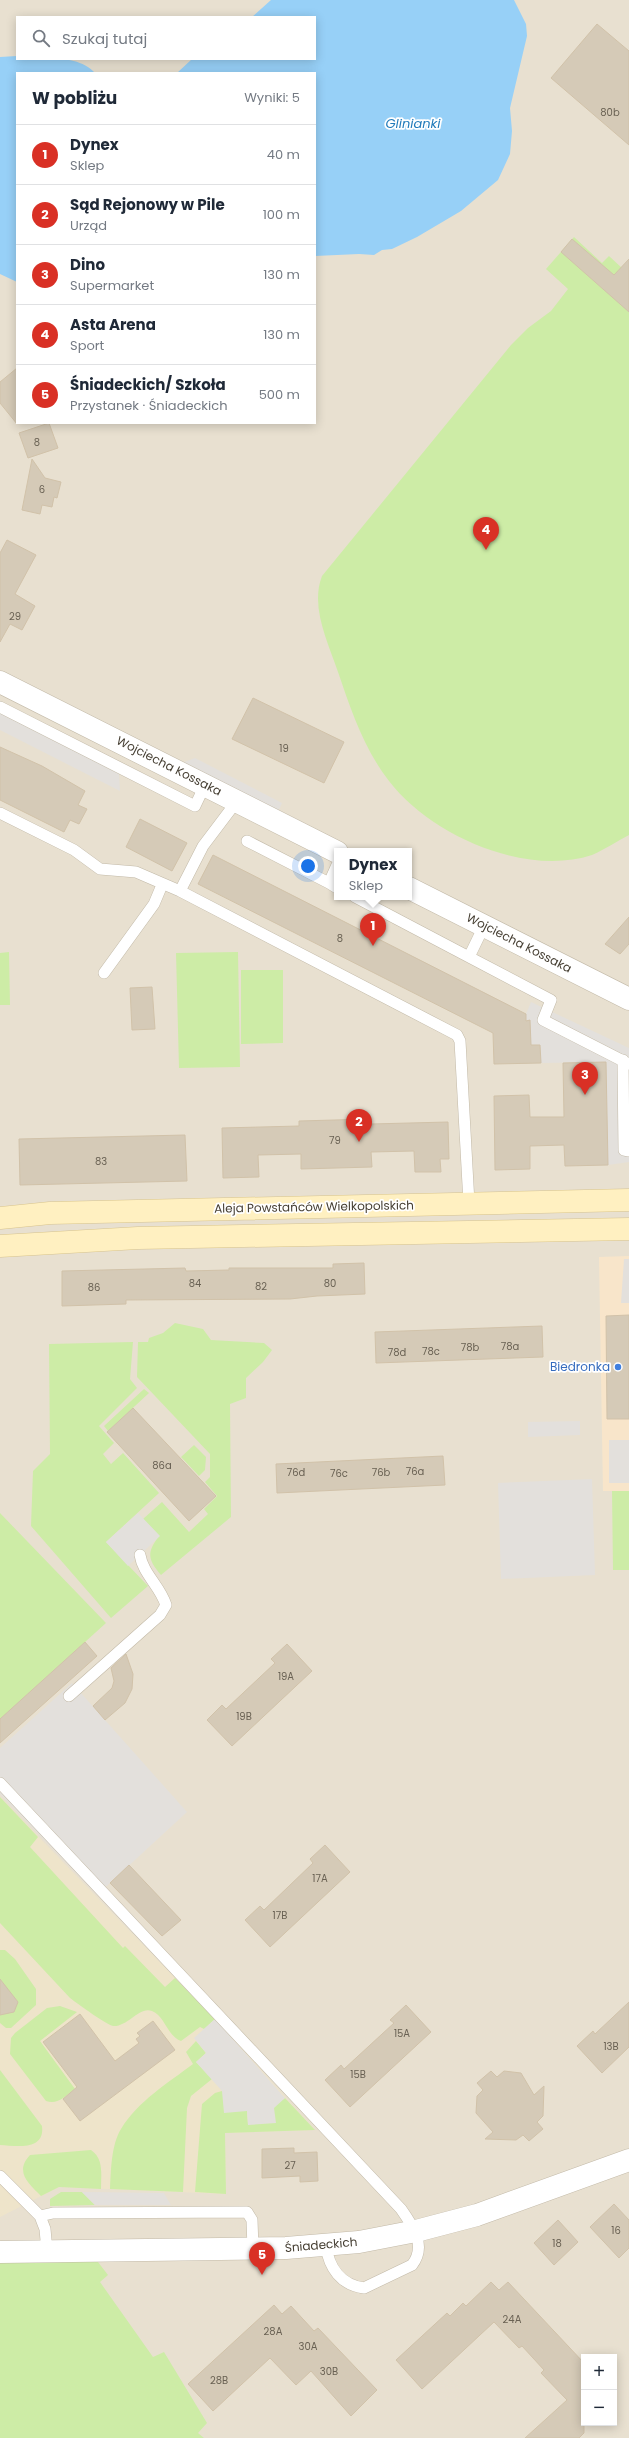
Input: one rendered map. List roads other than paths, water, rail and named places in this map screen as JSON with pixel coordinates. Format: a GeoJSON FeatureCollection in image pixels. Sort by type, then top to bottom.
{"type":"FeatureCollection","features":[{"type":"Feature","properties":{"kind":"main road","name":"Aleja Powstańców Wielkopolskich"},"geometry":{"type":"LineString","coordinates":[[0,1218],[50,1213],[629,1200]]}},
{"type":"Feature","properties":{"kind":"main road"},"geometry":{"type":"LineString","coordinates":[[0,1246],[138,1238],[629,1229]]}},
{"type":"Feature","properties":{"kind":"street","name":"Wojciecha Kossaka"},"geometry":{"type":"LineString","coordinates":[[0,682],[334,850]]}},
{"type":"Feature","properties":{"kind":"street","name":"Wojciecha Kossaka"},"geometry":{"type":"LineString","coordinates":[[412,890],[629,999]]}},
{"type":"Feature","properties":{"kind":"street","name":"Śniadeckich"},"geometry":{"type":"LineString","coordinates":[[0,2252],[253,2249],[326,2246],[416,2231],[477,2214],[629,2160]]}},
{"type":"Feature","properties":{"kind":"lane"},"geometry":{"type":"LineString","coordinates":[[0,708],[195,806],[205,785]]}},
{"type":"Feature","properties":{"kind":"lane"},"geometry":{"type":"LineString","coordinates":[[64,739],[75,719]]}},
{"type":"Feature","properties":{"kind":"lane"},"geometry":{"type":"LineString","coordinates":[[180,891],[203,846],[237,801]]}},
{"type":"Feature","properties":{"kind":"lane"},"geometry":{"type":"LineString","coordinates":[[0,813],[74,850],[100,869],[136,872],[162,885],[180,891],[457,1035],[460,1040],[469,1203]]}},
{"type":"Feature","properties":{"kind":"lane"},"geometry":{"type":"LineString","coordinates":[[247,841],[333,886]]}},
{"type":"Feature","properties":{"kind":"lane"},"geometry":{"type":"LineString","coordinates":[[104,973],[154,904],[162,885]]}},
{"type":"Feature","properties":{"kind":"lane"},"geometry":{"type":"LineString","coordinates":[[361,900],[551,1000],[543,1020],[626,1062],[624,1150],[629,1151]]}},
{"type":"Feature","properties":{"kind":"lane"},"geometry":{"type":"LineString","coordinates":[[469,957],[484,926]]}},
{"type":"Feature","properties":{"kind":"lane"},"geometry":{"type":"LineString","coordinates":[[70,1696],[160,1615],[166,1605],[162,1593],[142,1566],[140,1554]]}},
{"type":"Feature","properties":{"kind":"lane"},"geometry":{"type":"LineString","coordinates":[[0,1783],[377,2182],[401,2209],[416,2231],[419,2249],[412,2265],[364,2288],[352,2284],[338,2276],[328,2260],[326,2246]]}},
{"type":"Feature","properties":{"kind":"lane"},"geometry":{"type":"LineString","coordinates":[[0,2176],[40,2216],[45,2229],[47,2251]]}},
{"type":"Feature","properties":{"kind":"lane"},"geometry":{"type":"LineString","coordinates":[[40,2216],[53,2213],[247,2212],[252,2220],[253,2249]]}},
{"type":"Feature","properties":{"kind":"water","name":"Glinianki"},"geometry":{"type":"Polygon","coordinates":[[[271,0],[514,0],[526,24],[527,36],[510,108],[512,131],[510,154],[498,180],[461,211],[417,237],[392,249],[382,250],[374,255],[359,254],[316,256],[316,72],[178,72],[191,60],[316,60],[316,16],[253,16],[271,0]]]}},
{"type":"Feature","properties":{"kind":"water"},"geometry":{"type":"Polygon","coordinates":[[[16,56],[16,60],[69,60],[79,62],[94,72],[16,72],[16,282],[0,274],[0,57],[16,56]]]}},
{"type":"Feature","properties":{"kind":"place","name":"Asta Arena"},"geometry":{"type":"Point","coordinates":[486,550]}},
{"type":"Feature","properties":{"kind":"place","name":"Dynex"},"geometry":{"type":"Point","coordinates":[373,946]}},
{"type":"Feature","properties":{"kind":"place","name":"Dino"},"geometry":{"type":"Point","coordinates":[585,1095]}},
{"type":"Feature","properties":{"kind":"place","name":"Sąd Rejonowy w Pile"},"geometry":{"type":"Point","coordinates":[359,1142]}},
{"type":"Feature","properties":{"kind":"place","name":"Biedronka"},"geometry":{"type":"Point","coordinates":[618,1367]}},
{"type":"Feature","properties":{"kind":"place","name":"Śniadeckich/ Szkoła"},"geometry":{"type":"Point","coordinates":[262,2275]}}]}
